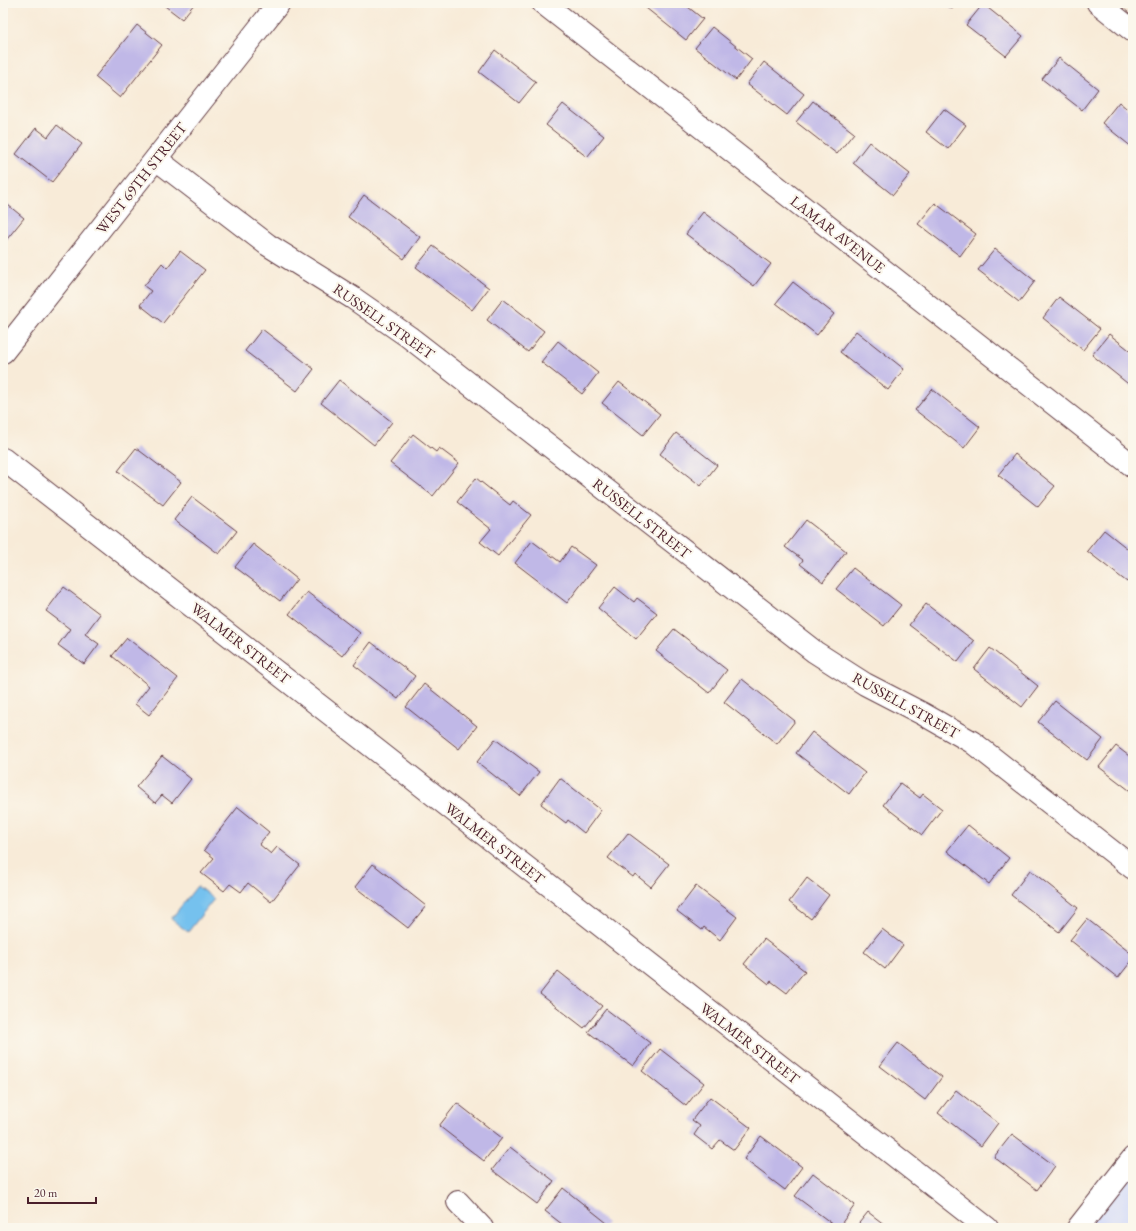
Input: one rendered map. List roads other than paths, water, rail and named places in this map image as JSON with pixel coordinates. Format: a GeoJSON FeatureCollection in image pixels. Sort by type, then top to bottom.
{"type":"FeatureCollection","features":[{"type":"Feature","properties":{"kind":"street","name":"WEST 69TH STREET"},"geometry":{"type":"LineString","coordinates":[[3,352],[279,3]]}},
{"type":"Feature","properties":{"kind":"street","name":"LAMAR AVENUE"},"geometry":{"type":"LineString","coordinates":[[543,3],[1133,466]]}},
{"type":"Feature","properties":{"kind":"street"},"geometry":{"type":"LineString","coordinates":[[1098,3],[1133,30]]}},
{"type":"Feature","properties":{"kind":"street","name":"RUSSELL STREET"},"geometry":{"type":"LineString","coordinates":[[156,159],[268,245],[353,298],[409,337],[815,652],[865,684],[923,714],[972,742],[1133,868]]}},
{"type":"Feature","properties":{"kind":"street","name":"WALMER STREET"},"geometry":{"type":"LineString","coordinates":[[3,459],[308,695],[987,1228]]}},
{"type":"Feature","properties":{"kind":"street"},"geometry":{"type":"LineString","coordinates":[[1078,1228],[1133,1158]]}},
{"type":"Feature","properties":{"kind":"street"},"geometry":{"type":"LineString","coordinates":[[458,1202],[482,1228]]}},
{"type":"Feature","properties":{"kind":"water"},"geometry":{"type":"Polygon","coordinates":[[[197,886],[214,899],[188,932],[171,919],[197,886]]]}}]}
